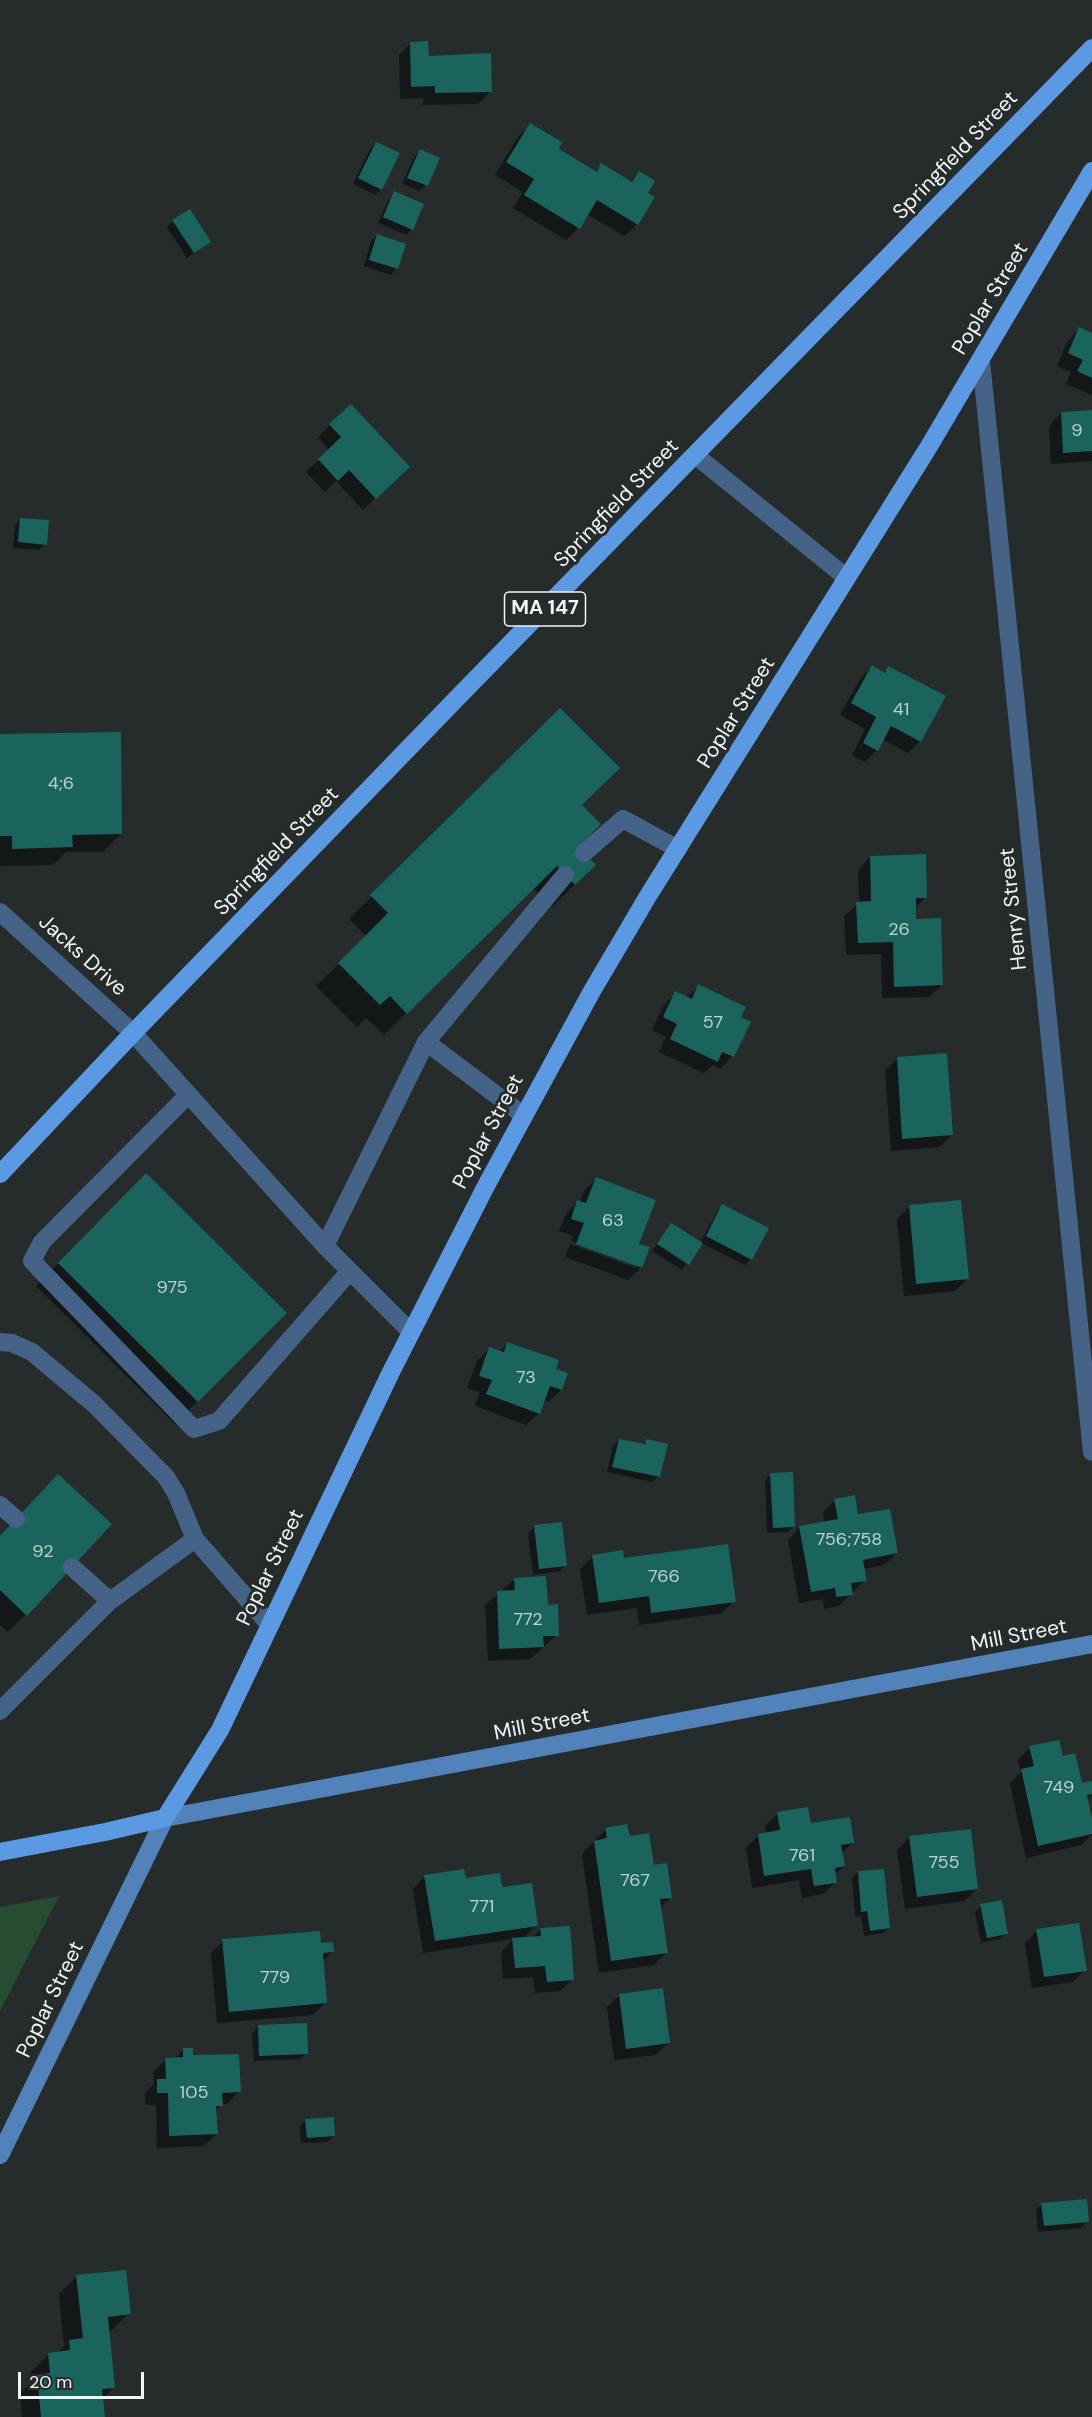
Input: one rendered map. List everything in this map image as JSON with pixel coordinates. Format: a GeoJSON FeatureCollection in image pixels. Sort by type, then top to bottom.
{"type":"FeatureCollection","features":[{"type":"Feature","properties":{"kind":"main road","name":"Springfield Street"},"geometry":{"type":"LineString","coordinates":[[0,1174],[133,1033],[1092,48]]}},
{"type":"Feature","properties":{"kind":"main road","name":"Poplar Street"},"geometry":{"type":"LineString","coordinates":[[165,1818],[220,1730],[411,1332],[523,1115],[597,981],[981,361],[1092,171]]}},
{"type":"Feature","properties":{"kind":"main road","name":"Mill Street"},"geometry":{"type":"LineString","coordinates":[[0,1852],[165,1818]]}},
{"type":"Feature","properties":{"kind":"street","name":"Henry Street"},"geometry":{"type":"LineString","coordinates":[[981,361],[1092,1452]]}},
{"type":"Feature","properties":{"kind":"street"},"geometry":{"type":"LineString","coordinates":[[695,455],[847,578]]}},
{"type":"Feature","properties":{"kind":"street"},"geometry":{"type":"LineString","coordinates":[[584,853],[623,819],[678,849]]}},
{"type":"Feature","properties":{"kind":"street"},"geometry":{"type":"LineString","coordinates":[[326,1246],[426,1042],[565,875]]}},
{"type":"Feature","properties":{"kind":"street","name":"Jacks Drive"},"geometry":{"type":"LineString","coordinates":[[0,912],[133,1033],[326,1246],[411,1332]]}},
{"type":"Feature","properties":{"kind":"street"},"geometry":{"type":"LineString","coordinates":[[426,1042],[523,1115]]}},
{"type":"Feature","properties":{"kind":"street"},"geometry":{"type":"LineString","coordinates":[[188,1095],[42,1242],[32,1261],[194,1429],[219,1420],[350,1271]]}},
{"type":"Feature","properties":{"kind":"street"},"geometry":{"type":"LineString","coordinates":[[0,1342],[12,1343],[32,1352],[94,1404],[166,1477],[176,1493],[195,1539],[269,1624]]}},
{"type":"Feature","properties":{"kind":"street"},"geometry":{"type":"LineString","coordinates":[[0,1505],[16,1519]]}},
{"type":"Feature","properties":{"kind":"street"},"geometry":{"type":"LineString","coordinates":[[0,1711],[110,1601],[195,1539]]}},
{"type":"Feature","properties":{"kind":"street"},"geometry":{"type":"LineString","coordinates":[[72,1567],[110,1601]]}},
{"type":"Feature","properties":{"kind":"street","name":"Mill Street"},"geometry":{"type":"LineString","coordinates":[[165,1818],[1092,1644]]}},
{"type":"Feature","properties":{"kind":"street","name":"Poplar Street"},"geometry":{"type":"LineString","coordinates":[[0,2155],[165,1818]]}},
{"type":"Feature","properties":{"kind":"green space"},"geometry":{"type":"Polygon","coordinates":[[[59,1896],[0,2011],[0,1907],[59,1896]]]}},
{"type":"Feature","properties":{"kind":"building"},"geometry":{"type":"Polygon","coordinates":[[[428,41],[429,56],[491,53],[492,92],[435,93],[435,86],[411,87],[410,42],[428,41]]]}},
{"type":"Feature","properties":{"kind":"building"},"geometry":{"type":"Polygon","coordinates":[[[530,123],[562,142],[559,149],[597,172],[601,163],[632,182],[639,171],[655,181],[648,193],[655,197],[638,225],[597,200],[580,229],[524,195],[534,179],[506,162],[530,123]]]}},
{"type":"Feature","properties":{"kind":"building"},"geometry":{"type":"Polygon","coordinates":[[[376,142],[400,153],[382,190],[358,178],[376,142]]]}},
{"type":"Feature","properties":{"kind":"building"},"geometry":{"type":"Polygon","coordinates":[[[420,149],[440,158],[428,186],[407,178],[420,149]]]}},
{"type":"Feature","properties":{"kind":"building"},"geometry":{"type":"Polygon","coordinates":[[[394,191],[424,204],[413,230],[383,217],[394,191]]]}},
{"type":"Feature","properties":{"kind":"building"},"geometry":{"type":"Polygon","coordinates":[[[190,209],[211,242],[194,253],[172,220],[190,209]]]}},
{"type":"Feature","properties":{"kind":"building"},"geometry":{"type":"Polygon","coordinates":[[[377,234],[406,244],[398,269],[369,260],[377,234]]]}},
{"type":"Feature","properties":{"kind":"building"},"geometry":{"type":"Polygon","coordinates":[[[1079,327],[1092,333],[1092,378],[1077,371],[1083,360],[1068,353],[1079,327]]]}},
{"type":"Feature","properties":{"kind":"building"},"geometry":{"type":"Polygon","coordinates":[[[351,404],[410,467],[376,499],[349,470],[338,481],[318,459],[341,437],[329,424],[351,404]]]}},
{"type":"Feature","properties":{"kind":"building"},"geometry":{"type":"Polygon","coordinates":[[[1092,410],[1092,451],[1063,453],[1061,412],[1092,410]]]}},
{"type":"Feature","properties":{"kind":"building"},"geometry":{"type":"Polygon","coordinates":[[[20,518],[49,520],[47,545],[18,542],[20,518]]]}},
{"type":"Feature","properties":{"kind":"building"},"geometry":{"type":"Polygon","coordinates":[[[872,665],[885,673],[888,666],[946,696],[921,742],[891,726],[878,751],[863,743],[876,717],[851,703],[872,665]]]}},
{"type":"Feature","properties":{"kind":"building"},"geometry":{"type":"Polygon","coordinates":[[[560,708],[620,768],[582,805],[601,824],[578,847],[596,865],[575,885],[557,866],[407,1014],[390,996],[380,1005],[338,963],[388,913],[370,895],[560,708]]]}},
{"type":"Feature","properties":{"kind":"building"},"geometry":{"type":"Polygon","coordinates":[[[121,732],[122,834],[72,835],[73,847],[12,849],[12,836],[0,836],[0,734],[121,732]]]}},
{"type":"Feature","properties":{"kind":"building"},"geometry":{"type":"Polygon","coordinates":[[[926,854],[927,898],[916,898],[916,919],[941,918],[943,985],[894,987],[893,942],[858,943],[856,902],[871,901],[870,856],[926,854]]]}},
{"type":"Feature","properties":{"kind":"building"},"geometry":{"type":"Polygon","coordinates":[[[698,984],[746,1007],[741,1017],[751,1022],[734,1057],[722,1052],[718,1062],[670,1039],[677,1024],[663,1017],[675,991],[692,999],[698,984]]]}},
{"type":"Feature","properties":{"kind":"building"},"geometry":{"type":"Polygon","coordinates":[[[947,1053],[953,1135],[902,1139],[897,1057],[947,1053]]]}},
{"type":"Feature","properties":{"kind":"building"},"geometry":{"type":"Polygon","coordinates":[[[146,1173],[287,1313],[198,1402],[58,1263],[146,1173]]]}},
{"type":"Feature","properties":{"kind":"building"},"geometry":{"type":"Polygon","coordinates":[[[596,1177],[656,1200],[639,1244],[650,1247],[642,1268],[576,1244],[584,1223],[571,1219],[577,1200],[586,1203],[596,1177]]]}},
{"type":"Feature","properties":{"kind":"building"},"geometry":{"type":"Polygon","coordinates":[[[961,1200],[969,1279],[916,1284],[909,1205],[961,1200]]]}},
{"type":"Feature","properties":{"kind":"building"},"geometry":{"type":"Polygon","coordinates":[[[722,1204],[769,1228],[752,1260],[706,1236],[722,1204]]]}},
{"type":"Feature","properties":{"kind":"building"},"geometry":{"type":"Polygon","coordinates":[[[671,1223],[703,1243],[689,1265],[657,1244],[671,1223]]]}},
{"type":"Feature","properties":{"kind":"building"},"geometry":{"type":"Polygon","coordinates":[[[507,1342],[559,1360],[556,1369],[568,1373],[562,1390],[550,1386],[540,1414],[486,1394],[492,1380],[479,1376],[489,1347],[504,1352],[507,1342]]]}},
{"type":"Feature","properties":{"kind":"building"},"geometry":{"type":"Polygon","coordinates":[[[619,1439],[645,1444],[646,1439],[668,1444],[660,1477],[612,1467],[619,1439]]]}},
{"type":"Feature","properties":{"kind":"building"},"geometry":{"type":"Polygon","coordinates":[[[793,1472],[795,1527],[773,1528],[770,1473],[793,1472]]]}},
{"type":"Feature","properties":{"kind":"building"},"geometry":{"type":"Polygon","coordinates":[[[58,1474],[112,1524],[27,1616],[0,1590],[0,1536],[58,1474]]]}},
{"type":"Feature","properties":{"kind":"building"},"geometry":{"type":"Polygon","coordinates":[[[855,1495],[858,1514],[890,1509],[898,1553],[863,1560],[867,1581],[851,1583],[853,1595],[836,1597],[835,1588],[811,1592],[799,1526],[838,1519],[834,1499],[855,1495]]]}},
{"type":"Feature","properties":{"kind":"building"},"geometry":{"type":"Polygon","coordinates":[[[562,1522],[567,1566],[539,1569],[534,1525],[562,1522]]]}},
{"type":"Feature","properties":{"kind":"building"},"geometry":{"type":"Polygon","coordinates":[[[728,1544],[736,1602],[651,1613],[649,1596],[599,1603],[592,1555],[623,1550],[624,1558],[728,1544]]]}},
{"type":"Feature","properties":{"kind":"building"},"geometry":{"type":"Polygon","coordinates":[[[546,1576],[548,1605],[558,1604],[559,1636],[543,1636],[544,1647],[499,1649],[497,1591],[515,1590],[514,1578],[546,1576]]]}},
{"type":"Feature","properties":{"kind":"building"},"geometry":{"type":"Polygon","coordinates":[[[1059,1740],[1063,1756],[1075,1753],[1082,1783],[1092,1781],[1092,1794],[1087,1795],[1092,1819],[1092,1834],[1038,1846],[1021,1769],[1034,1766],[1029,1746],[1059,1740]]]}},
{"type":"Feature","properties":{"kind":"building"},"geometry":{"type":"Polygon","coordinates":[[[808,1807],[811,1823],[850,1817],[854,1843],[841,1845],[845,1866],[835,1868],[837,1883],[814,1886],[811,1869],[764,1876],[758,1834],[780,1830],[777,1812],[808,1807]]]}},
{"type":"Feature","properties":{"kind":"building"},"geometry":{"type":"Polygon","coordinates":[[[627,1824],[630,1836],[649,1833],[654,1865],[667,1863],[672,1898],[660,1899],[668,1953],[611,1961],[594,1841],[607,1838],[605,1828],[627,1824]]]}},
{"type":"Feature","properties":{"kind":"building"},"geometry":{"type":"Polygon","coordinates":[[[971,1829],[978,1889],[917,1897],[909,1836],[971,1829]]]}},
{"type":"Feature","properties":{"kind":"building"},"geometry":{"type":"Polygon","coordinates":[[[464,1869],[466,1878],[500,1873],[502,1887],[532,1883],[538,1926],[435,1941],[424,1875],[464,1869]]]}},
{"type":"Feature","properties":{"kind":"building"},"geometry":{"type":"Polygon","coordinates":[[[884,1869],[890,1928],[870,1931],[867,1911],[861,1912],[858,1871],[884,1869]]]}},
{"type":"Feature","properties":{"kind":"building"},"geometry":{"type":"Polygon","coordinates":[[[1002,1900],[1008,1934],[987,1938],[980,1904],[1002,1900]]]}},
{"type":"Feature","properties":{"kind":"building"},"geometry":{"type":"Polygon","coordinates":[[[1079,1923],[1087,1971],[1044,1977],[1036,1929],[1079,1923]]]}},
{"type":"Feature","properties":{"kind":"building"},"geometry":{"type":"Polygon","coordinates":[[[570,1926],[574,1980],[547,1982],[545,1966],[515,1968],[512,1938],[541,1936],[540,1928],[570,1926]]]}},
{"type":"Feature","properties":{"kind":"building"},"geometry":{"type":"Polygon","coordinates":[[[320,1931],[321,1943],[333,1942],[334,1952],[323,1953],[327,2003],[229,2012],[222,1939],[320,1931]]]}},
{"type":"Feature","properties":{"kind":"building"},"geometry":{"type":"Polygon","coordinates":[[[663,1988],[670,2043],[626,2049],[619,1994],[663,1988]]]}},
{"type":"Feature","properties":{"kind":"building"},"geometry":{"type":"Polygon","coordinates":[[[307,2023],[308,2054],[259,2056],[258,2025],[307,2023]]]}},
{"type":"Feature","properties":{"kind":"building"},"geometry":{"type":"Polygon","coordinates":[[[183,2048],[193,2048],[193,2055],[239,2054],[241,2092],[222,2093],[223,2106],[216,2106],[218,2134],[169,2136],[168,2093],[157,2093],[157,2079],[166,2079],[165,2058],[183,2057],[183,2048]]]}},
{"type":"Feature","properties":{"kind":"building"},"geometry":{"type":"Polygon","coordinates":[[[334,2117],[335,2136],[307,2138],[305,2119],[334,2117]]]}},
{"type":"Feature","properties":{"kind":"building"},"geometry":{"type":"Polygon","coordinates":[[[1087,2199],[1089,2222],[1044,2226],[1041,2203],[1087,2199]]]}},
{"type":"Feature","properties":{"kind":"building"},"geometry":{"type":"Polygon","coordinates":[[[126,2270],[131,2314],[108,2317],[115,2388],[102,2389],[105,2417],[41,2417],[37,2375],[50,2373],[48,2353],[70,2350],[69,2340],[83,2338],[76,2275],[126,2270]]]}}]}
